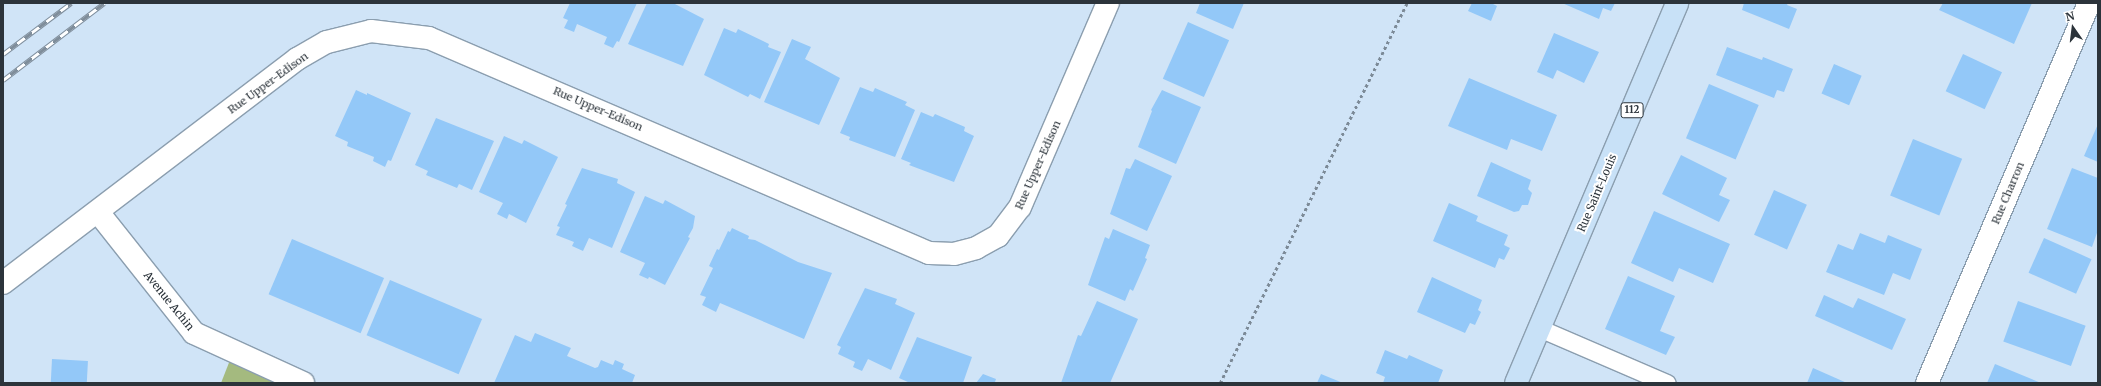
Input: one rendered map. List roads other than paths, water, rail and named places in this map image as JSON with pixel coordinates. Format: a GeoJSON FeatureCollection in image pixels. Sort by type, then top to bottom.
{"type":"FeatureCollection","features":[{"type":"Feature","properties":{"kind":"main road","name":"Rue Saint-Louis"},"geometry":{"type":"LineString","coordinates":[[1516,383],[1677,3]]}},
{"type":"Feature","properties":{"kind":"street","name":"Rue Upper-Edison"},"geometry":{"type":"LineString","coordinates":[[3,283],[297,59],[327,42],[371,30],[389,31],[429,38],[472,55],[929,253],[954,254],[976,248],[998,236],[1020,207],[1108,3]]}},
{"type":"Feature","properties":{"kind":"street","name":"Rue Charron"},"geometry":{"type":"LineString","coordinates":[[1927,383],[2089,3]]}},
{"type":"Feature","properties":{"kind":"street","name":"Avenue Achin"},"geometry":{"type":"LineString","coordinates":[[98,212],[194,333],[304,383]]}},
{"type":"Feature","properties":{"kind":"lane"},"geometry":{"type":"LineString","coordinates":[[1539,328],[1667,383]]}},
{"type":"Feature","properties":{"kind":"railway"},"geometry":{"type":"LineString","coordinates":[[3,54],[71,3]]}},
{"type":"Feature","properties":{"kind":"railway"},"geometry":{"type":"LineString","coordinates":[[3,80],[104,3]]}}]}
